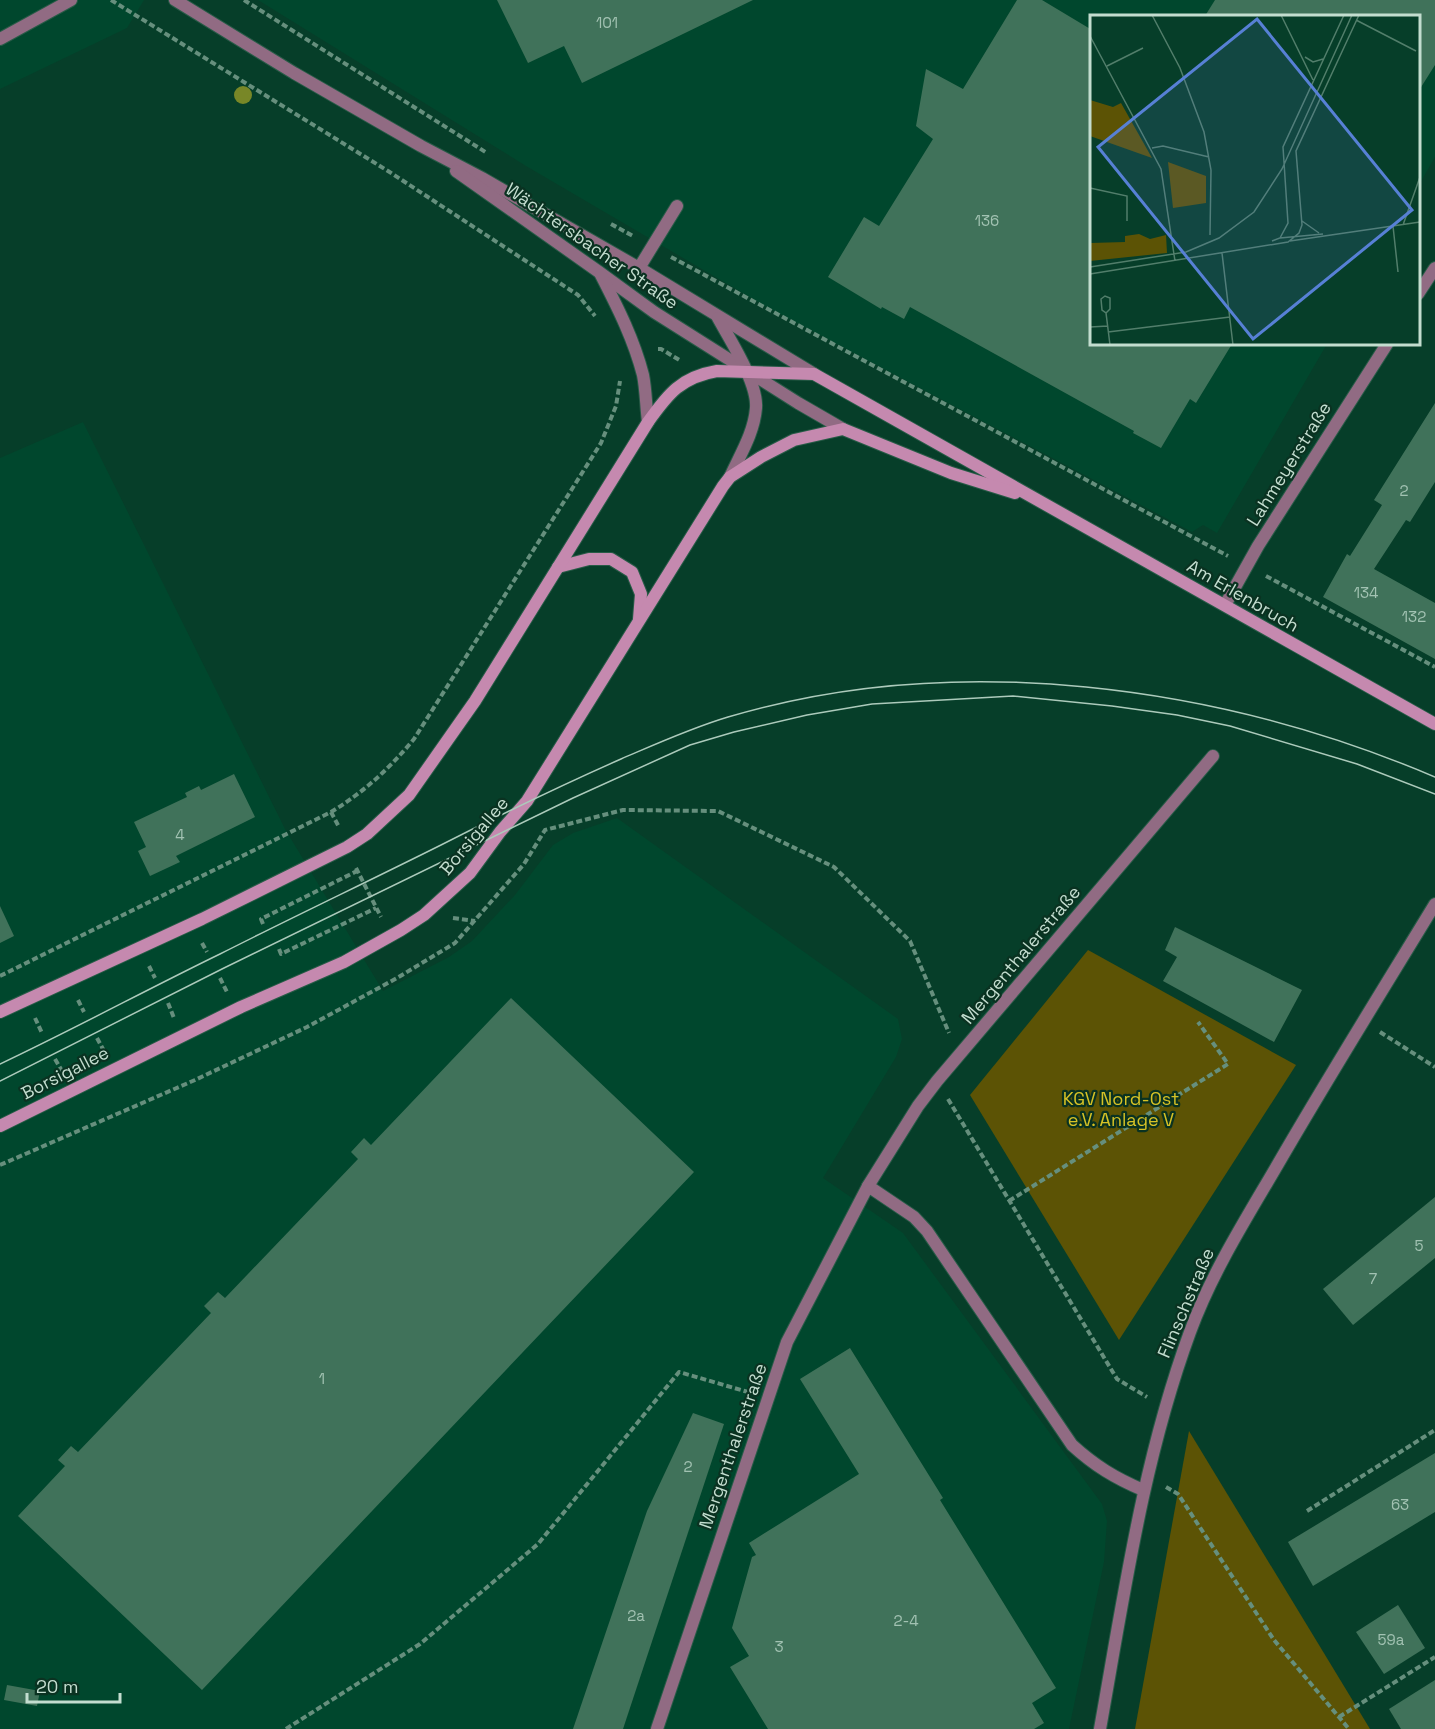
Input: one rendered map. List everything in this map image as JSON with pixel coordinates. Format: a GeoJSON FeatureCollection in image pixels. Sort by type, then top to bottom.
{"type":"FeatureCollection","features":[{"type":"Feature","properties":{"kind":"main road"},"geometry":{"type":"LineString","coordinates":[[0,1012],[201,919],[347,847],[367,834],[409,795],[475,701],[648,422],[673,389],[702,373],[717,370],[814,374]]}},
{"type":"Feature","properties":{"kind":"main road","name":"Am Erlenbruch"},"geometry":{"type":"LineString","coordinates":[[814,374],[1435,724]]}},
{"type":"Feature","properties":{"kind":"main road","name":"Am Erlenbruch"},"geometry":{"type":"LineString","coordinates":[[843,429],[951,473],[1034,499]]}},
{"type":"Feature","properties":{"kind":"main road","name":"Borsigallee"},"geometry":{"type":"LineString","coordinates":[[0,1126],[242,1007],[344,962],[424,915],[470,873],[526,801],[729,477],[794,440],[843,429]]}},
{"type":"Feature","properties":{"kind":"main road"},"geometry":{"type":"LineString","coordinates":[[558,567],[589,559],[611,559],[632,572],[641,594],[639,620]]}},
{"type":"Feature","properties":{"kind":"street"},"geometry":{"type":"LineString","coordinates":[[0,39],[71,0]]}},
{"type":"Feature","properties":{"kind":"street","name":"Wächtersbacher Straße"},"geometry":{"type":"LineString","coordinates":[[175,0],[294,73],[639,268],[814,374]]}},
{"type":"Feature","properties":{"kind":"street","name":"Wächtersbacher Straße"},"geometry":{"type":"LineString","coordinates":[[421,146],[654,312],[843,429]]}},
{"type":"Feature","properties":{"kind":"street"},"geometry":{"type":"LineString","coordinates":[[639,268],[677,206]]}},
{"type":"Feature","properties":{"kind":"street"},"geometry":{"type":"LineString","coordinates":[[1420,292],[1435,268]]}},
{"type":"Feature","properties":{"kind":"street"},"geometry":{"type":"LineString","coordinates":[[599,272],[623,318],[636,352],[643,378],[648,422]]}},
{"type":"Feature","properties":{"kind":"street"},"geometry":{"type":"LineString","coordinates":[[717,316],[746,371],[756,407],[748,439],[729,477]]}},
{"type":"Feature","properties":{"kind":"street","name":"Lahmeyerstraße"},"geometry":{"type":"LineString","coordinates":[[1225,605],[1247,566],[1386,345]]}},
{"type":"Feature","properties":{"kind":"street","name":"Mergenthalerstraße"},"geometry":{"type":"LineString","coordinates":[[657,1729],[787,1342],[868,1186],[918,1106],[937,1081],[1213,756]]}},
{"type":"Feature","properties":{"kind":"street","name":"Flinschstraße"},"geometry":{"type":"LineString","coordinates":[[1100,1729],[1143,1490],[1165,1408],[1190,1331],[1218,1266],[1328,1078],[1435,904]]}},
{"type":"Feature","properties":{"kind":"street"},"geometry":{"type":"LineString","coordinates":[[868,1186],[914,1217],[927,1231],[1072,1445],[1093,1464],[1112,1476],[1143,1490]]}},
{"type":"Feature","properties":{"kind":"path"},"geometry":{"type":"LineString","coordinates":[[111,0],[388,171],[508,249],[578,295],[600,321]]}},
{"type":"Feature","properties":{"kind":"path"},"geometry":{"type":"LineString","coordinates":[[244,0],[495,158]]}},
{"type":"Feature","properties":{"kind":"path"},"geometry":{"type":"LineString","coordinates":[[610,223],[1435,667]]}},
{"type":"Feature","properties":{"kind":"path"},"geometry":{"type":"LineString","coordinates":[[650,350],[661,349],[675,358]]}},
{"type":"Feature","properties":{"kind":"path"},"geometry":{"type":"LineString","coordinates":[[0,976],[331,812],[375,782],[414,740],[601,442],[616,406],[621,379]]}},
{"type":"Feature","properties":{"kind":"path"},"geometry":{"type":"LineString","coordinates":[[0,1165],[195,1080],[307,1027],[397,978],[455,943],[524,864],[545,830],[623,810],[718,811],[834,867],[910,941],[958,1056]]}},
{"type":"Feature","properties":{"kind":"path"},"geometry":{"type":"LineString","coordinates":[[331,812],[342,834]]}},
{"type":"Feature","properties":{"kind":"path"},"geometry":{"type":"LineString","coordinates":[[263,924],[261,919],[357,871],[376,908],[281,954],[279,949]]}},
{"type":"Feature","properties":{"kind":"path"},"geometry":{"type":"LineString","coordinates":[[449,918],[476,921]]}},
{"type":"Feature","properties":{"kind":"path"},"geometry":{"type":"LineString","coordinates":[[201,942],[207,952]]}},
{"type":"Feature","properties":{"kind":"path"},"geometry":{"type":"LineString","coordinates":[[149,967],[155,978]]}},
{"type":"Feature","properties":{"kind":"path"},"geometry":{"type":"LineString","coordinates":[[220,978],[225,988]]}},
{"type":"Feature","properties":{"kind":"path"},"geometry":{"type":"LineString","coordinates":[[79,1002],[84,1012]]}},
{"type":"Feature","properties":{"kind":"path"},"geometry":{"type":"LineString","coordinates":[[168,1003],[172,1014]]}},
{"type":"Feature","properties":{"kind":"path"},"geometry":{"type":"LineString","coordinates":[[1010,1202],[1228,1064],[1198,1022]]}},
{"type":"Feature","properties":{"kind":"path"},"geometry":{"type":"LineString","coordinates":[[1364,1022],[1435,1067]]}},
{"type":"Feature","properties":{"kind":"path"},"geometry":{"type":"LineString","coordinates":[[37,1023],[42,1033]]}},
{"type":"Feature","properties":{"kind":"path"},"geometry":{"type":"LineString","coordinates":[[97,1038],[102,1048]]}},
{"type":"Feature","properties":{"kind":"path"},"geometry":{"type":"LineString","coordinates":[[55,1059],[60,1069]]}},
{"type":"Feature","properties":{"kind":"path"},"geometry":{"type":"LineString","coordinates":[[937,1081],[1117,1378],[1165,1408]]}},
{"type":"Feature","properties":{"kind":"path"},"geometry":{"type":"LineString","coordinates":[[286,1729],[420,1644],[538,1544],[679,1372],[768,1398]]}},
{"type":"Feature","properties":{"kind":"path"},"geometry":{"type":"LineString","coordinates":[[1307,1512],[1435,1430]]}},
{"type":"Feature","properties":{"kind":"path"},"geometry":{"type":"LineString","coordinates":[[1147,1476],[1178,1494],[1274,1640],[1349,1729]]}},
{"type":"Feature","properties":{"kind":"path"},"geometry":{"type":"LineString","coordinates":[[1339,1717],[1435,1657]]}},
{"type":"Feature","properties":{"kind":"shaded area"},"geometry":{"type":"Polygon","coordinates":[[[0,0],[144,0],[127,28],[0,89],[0,0]]]}},
{"type":"Feature","properties":{"kind":"shaded area"},"geometry":{"type":"Polygon","coordinates":[[[258,0],[1435,0],[1435,157],[1420,183],[1420,15],[1090,15],[1090,345],[1326,345],[1217,533],[1203,525],[1192,532],[765,306],[526,166],[258,0]]]}},
{"type":"Feature","properties":{"kind":"shaded area"},"geometry":{"type":"Polygon","coordinates":[[[83,422],[285,829],[383,991],[449,957],[472,941],[515,895],[553,845],[573,833],[617,818],[898,1019],[902,1039],[896,1057],[823,1178],[903,1233],[1102,1504],[1107,1521],[1104,1562],[1069,1729],[0,1729],[0,458],[83,422]]]}},
{"type":"Feature","properties":{"kind":"green space","name":"KGV Nord-Ost e.V. Anlage V"},"geometry":{"type":"Polygon","coordinates":[[[1088,950],[1296,1065],[1119,1340],[970,1095],[1088,950]]]}},
{"type":"Feature","properties":{"kind":"green space"},"geometry":{"type":"Polygon","coordinates":[[[1189,1431],[1370,1729],[1135,1729],[1189,1431]]]}},
{"type":"Feature","properties":{"kind":"building"},"geometry":{"type":"Polygon","coordinates":[[[497,0],[753,0],[582,83],[564,46],[528,63],[497,0]]]}},
{"type":"Feature","properties":{"kind":"building"},"geometry":{"type":"Polygon","coordinates":[[[1017,0],[1042,0],[1090,29],[1090,345],[1231,345],[1196,403],[1190,399],[1161,448],[910,307],[904,319],[882,307],[881,309],[828,277],[864,217],[879,226],[933,139],[916,126],[926,69],[963,89],[1017,0]]]}},
{"type":"Feature","properties":{"kind":"building"},"geometry":{"type":"Polygon","coordinates":[[[1215,0],[1435,0],[1435,65],[1420,89],[1420,15],[1206,15],[1215,0]]]}},
{"type":"Feature","properties":{"kind":"building"},"geometry":{"type":"Polygon","coordinates":[[[1435,403],[1435,482],[1410,522],[1406,520],[1374,569],[1435,603],[1435,659],[1323,597],[1347,554],[1350,556],[1382,505],[1374,500],[1435,403]]]}},
{"type":"Feature","properties":{"kind":"building"},"geometry":{"type":"Polygon","coordinates":[[[234,774],[255,817],[176,856],[180,862],[150,876],[138,851],[146,847],[134,822],[187,797],[185,793],[199,786],[201,790],[234,774]]]}},
{"type":"Feature","properties":{"kind":"building"},"geometry":{"type":"Polygon","coordinates":[[[0,906],[14,936],[0,943],[0,906]]]}},
{"type":"Feature","properties":{"kind":"building"},"geometry":{"type":"Polygon","coordinates":[[[1175,927],[1302,990],[1274,1042],[1163,981],[1177,957],[1165,950],[1175,927]]]}},
{"type":"Feature","properties":{"kind":"building"},"geometry":{"type":"Polygon","coordinates":[[[511,998],[694,1172],[202,1690],[18,1516],[65,1466],[58,1460],[71,1446],[78,1452],[211,1313],[204,1306],[218,1292],[225,1298],[358,1159],[351,1152],[364,1138],[371,1145],[511,998]]]}},
{"type":"Feature","properties":{"kind":"building"},"geometry":{"type":"Polygon","coordinates":[[[1435,1197],[1435,1258],[1353,1325],[1323,1289],[1435,1197]]]}},
{"type":"Feature","properties":{"kind":"building"},"geometry":{"type":"Polygon","coordinates":[[[850,1348],[943,1498],[940,1500],[1056,1688],[1032,1703],[1044,1723],[1034,1729],[768,1729],[730,1667],[749,1656],[732,1628],[752,1557],[756,1555],[749,1543],[859,1474],[800,1379],[850,1348]]]}},
{"type":"Feature","properties":{"kind":"building"},"geometry":{"type":"Polygon","coordinates":[[[693,1413],[724,1424],[623,1729],[573,1729],[647,1511],[693,1413]]]}},
{"type":"Feature","properties":{"kind":"building"},"geometry":{"type":"Polygon","coordinates":[[[1435,1453],[1435,1512],[1313,1586],[1288,1542],[1435,1453]]]}},
{"type":"Feature","properties":{"kind":"building"},"geometry":{"type":"Polygon","coordinates":[[[1398,1605],[1425,1648],[1384,1674],[1356,1632],[1398,1605]]]}},
{"type":"Feature","properties":{"kind":"building"},"geometry":{"type":"Polygon","coordinates":[[[1435,1680],[1435,1729],[1401,1729],[1389,1709],[1435,1680]]]}},
{"type":"Feature","properties":{"kind":"building"},"geometry":{"type":"Polygon","coordinates":[[[7,1685],[40,1691],[37,1706],[4,1700],[7,1685]]]}},
{"type":"Feature","properties":{"kind":"tram line"},"geometry":{"type":"LineString","coordinates":[[0,1064],[247,940],[598,769],[714,721],[815,696],[904,685],[995,682],[1086,687],[1176,700],[1265,719],[1352,745],[1435,777]]}},
{"type":"Feature","properties":{"kind":"tram line"},"geometry":{"type":"LineString","coordinates":[[0,1081],[224,968],[573,798],[690,745],[807,715],[872,704],[1013,696],[1112,706],[1177,715],[1230,726],[1357,764],[1435,794]]}}]}
